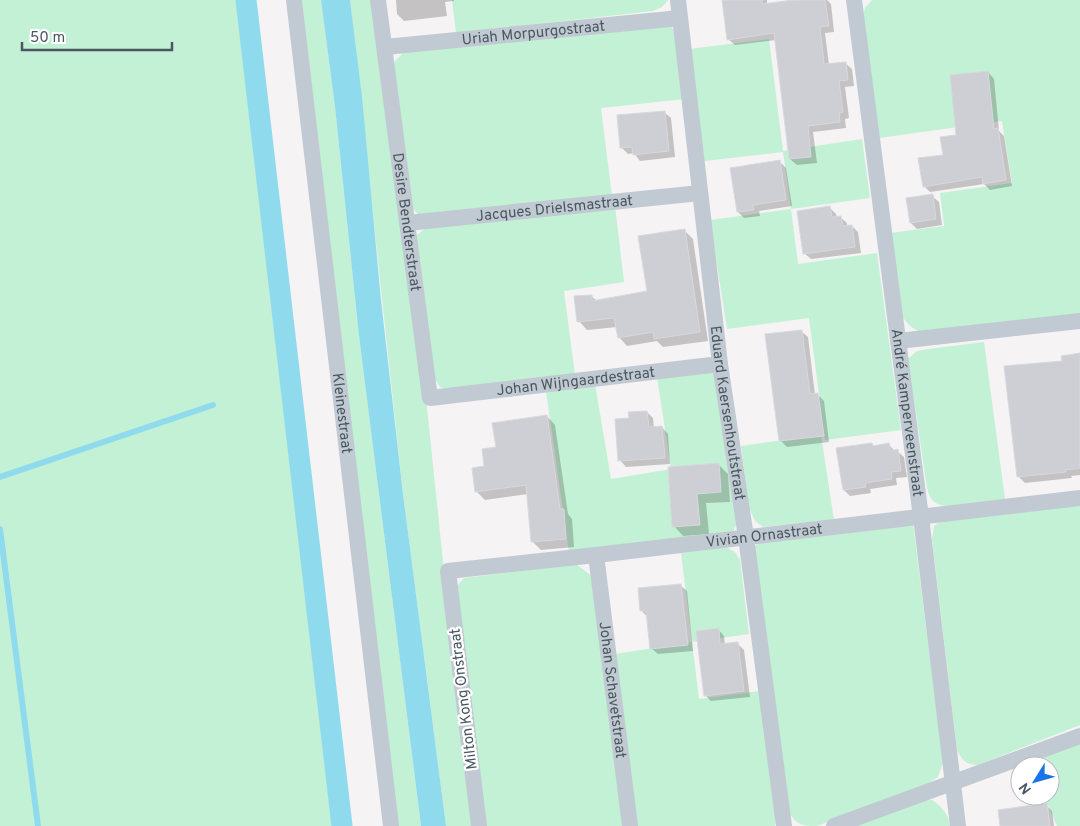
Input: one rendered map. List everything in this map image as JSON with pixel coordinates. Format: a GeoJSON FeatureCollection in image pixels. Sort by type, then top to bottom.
{"type":"FeatureCollection","features":[{"type":"Feature","properties":{"kind":"street","name":"Kleinestraat"},"geometry":{"type":"LineString","coordinates":[[294,0],[391,826]]}},
{"type":"Feature","properties":{"kind":"street","name":"Desire Bendterstraat"},"geometry":{"type":"LineString","coordinates":[[378,0],[430,398]]}},
{"type":"Feature","properties":{"kind":"street","name":"Eduard Kaersenhoutstraat"},"geometry":{"type":"LineString","coordinates":[[678,0],[720,364],[746,537],[784,826]]}},
{"type":"Feature","properties":{"kind":"street","name":"André Kamperveenstraat"},"geometry":{"type":"LineString","coordinates":[[854,0],[921,517],[958,826]]}},
{"type":"Feature","properties":{"kind":"street","name":"Uriah Morpurgostraat"},"geometry":{"type":"LineString","coordinates":[[385,47],[680,18]]}},
{"type":"Feature","properties":{"kind":"street","name":"Jacques Drielsmastraat"},"geometry":{"type":"LineString","coordinates":[[407,223],[700,193]]}},
{"type":"Feature","properties":{"kind":"street"},"geometry":{"type":"LineString","coordinates":[[898,342],[1080,321]]}},
{"type":"Feature","properties":{"kind":"street","name":"Johan Wijngaardestraat"},"geometry":{"type":"LineString","coordinates":[[430,398],[720,364]]}},
{"type":"Feature","properties":{"kind":"street","name":"Vivian Ornastraat"},"geometry":{"type":"LineString","coordinates":[[448,571],[1080,498]]}},
{"type":"Feature","properties":{"kind":"street","name":"Johan Schavetstraat"},"geometry":{"type":"LineString","coordinates":[[596,555],[630,826]]}},
{"type":"Feature","properties":{"kind":"street","name":"Milton Kong Onstraat"},"geometry":{"type":"LineString","coordinates":[[448,571],[479,826]]}},
{"type":"Feature","properties":{"kind":"street"},"geometry":{"type":"LineString","coordinates":[[834,826],[952,781],[1080,736]]}},
{"type":"Feature","properties":{"kind":"green space"},"geometry":{"type":"Polygon","coordinates":[[[0,0],[246,0],[342,826],[0,826],[0,0]]]}},
{"type":"Feature","properties":{"kind":"green space"},"geometry":{"type":"Polygon","coordinates":[[[302,0],[321,0],[335,107],[359,336],[421,826],[397,826],[302,0]]]}},
{"type":"Feature","properties":{"kind":"green space"},"geometry":{"type":"Polygon","coordinates":[[[350,0],[371,0],[426,398],[444,571],[475,826],[446,826],[403,494],[350,0]]]}},
{"type":"Feature","properties":{"kind":"green space"},"geometry":{"type":"Polygon","coordinates":[[[452,0],[668,0],[662,7],[653,11],[456,33],[452,0]]]}},
{"type":"Feature","properties":{"kind":"green space"},"geometry":{"type":"Polygon","coordinates":[[[872,0],[1080,0],[1080,314],[921,332],[907,323],[901,314],[890,233],[944,226],[940,193],[1012,183],[1002,121],[879,138],[863,16],[865,8],[872,0]]]}},
{"type":"Feature","properties":{"kind":"green space"},"geometry":{"type":"Polygon","coordinates":[[[661,25],[672,27],[677,38],[685,99],[601,108],[612,196],[418,214],[412,208],[391,74],[395,61],[404,52],[661,25]]]}},
{"type":"Feature","properties":{"kind":"green space"},"geometry":{"type":"Polygon","coordinates":[[[769,39],[783,151],[862,139],[870,198],[791,209],[783,152],[704,161],[689,49],[769,39]]]}},
{"type":"Feature","properties":{"kind":"green space"},"geometry":{"type":"Polygon","coordinates":[[[615,206],[624,282],[564,291],[575,375],[453,390],[440,387],[432,374],[413,246],[417,235],[427,227],[615,206]]]}},
{"type":"Feature","properties":{"kind":"green space"},"geometry":{"type":"Polygon","coordinates":[[[791,209],[798,264],[877,253],[901,430],[825,440],[809,318],[727,329],[710,220],[791,209]]]}},
{"type":"Feature","properties":{"kind":"green space"},"geometry":{"type":"Polygon","coordinates":[[[984,342],[1005,499],[941,505],[933,500],[927,488],[908,359],[917,351],[984,342]]]}},
{"type":"Feature","properties":{"kind":"green space"},"geometry":{"type":"Polygon","coordinates":[[[707,370],[715,373],[738,522],[733,531],[569,553],[546,391],[595,384],[611,479],[671,469],[657,377],[707,370]]]}},
{"type":"Feature","properties":{"kind":"green space"},"geometry":{"type":"Polygon","coordinates":[[[821,435],[834,520],[763,527],[755,521],[749,507],[741,446],[821,435]]]}},
{"type":"Feature","properties":{"kind":"green space"},"geometry":{"type":"Polygon","coordinates":[[[1080,504],[1080,725],[978,765],[967,763],[957,750],[932,539],[934,526],[943,520],[1080,504]]]}},
{"type":"Feature","properties":{"kind":"green space"},"geometry":{"type":"Polygon","coordinates":[[[913,523],[943,762],[938,777],[926,785],[817,826],[802,825],[795,821],[786,808],[754,547],[761,541],[913,523]]]}},
{"type":"Feature","properties":{"kind":"green space"},"geometry":{"type":"Polygon","coordinates":[[[726,547],[735,552],[740,560],[749,634],[692,642],[681,553],[726,547]]]}},
{"type":"Feature","properties":{"kind":"green space"},"geometry":{"type":"Polygon","coordinates":[[[576,564],[593,577],[625,826],[482,826],[457,586],[464,578],[576,564]]]}},
{"type":"Feature","properties":{"kind":"green space"},"geometry":{"type":"Polygon","coordinates":[[[692,642],[699,699],[760,691],[776,815],[775,826],[636,826],[615,654],[692,642]]]}},
{"type":"Feature","properties":{"kind":"green space"},"geometry":{"type":"Polygon","coordinates":[[[1080,741],[1080,826],[1057,826],[1048,806],[1060,806],[1060,756],[1042,756],[1080,741]]]}},
{"type":"Feature","properties":{"kind":"green space"},"geometry":{"type":"Polygon","coordinates":[[[932,800],[944,811],[950,826],[850,826],[918,801],[932,800]]]}},
{"type":"Feature","properties":{"kind":"water"},"geometry":{"type":"Polygon","coordinates":[[[321,0],[350,0],[362,97],[381,300],[403,494],[446,826],[421,826],[359,336],[335,107],[321,0]]]}},
{"type":"Feature","properties":{"kind":"building"},"geometry":{"type":"Polygon","coordinates":[[[722,0],[762,0],[762,4],[793,0],[825,0],[829,26],[820,27],[824,64],[846,62],[848,80],[839,81],[843,112],[839,113],[840,122],[808,126],[811,157],[789,159],[774,33],[727,40],[722,0]]]}},
{"type":"Feature","properties":{"kind":"building"},"geometry":{"type":"Polygon","coordinates":[[[988,71],[994,129],[998,128],[1006,180],[983,184],[982,177],[923,187],[918,158],[943,155],[940,137],[956,135],[950,75],[988,71]]]}},
{"type":"Feature","properties":{"kind":"building"},"geometry":{"type":"Polygon","coordinates":[[[665,111],[669,151],[633,155],[632,147],[620,148],[617,115],[665,111]]]}},
{"type":"Feature","properties":{"kind":"building"},"geometry":{"type":"Polygon","coordinates":[[[780,160],[786,200],[753,205],[754,210],[737,212],[730,168],[780,160]]]}},
{"type":"Feature","properties":{"kind":"building"},"geometry":{"type":"Polygon","coordinates":[[[933,194],[936,219],[910,223],[906,198],[933,194]]]}},
{"type":"Feature","properties":{"kind":"building"},"geometry":{"type":"Polygon","coordinates":[[[830,206],[832,217],[841,216],[843,226],[852,225],[855,247],[803,254],[797,211],[830,206]]]}},
{"type":"Feature","properties":{"kind":"building"},"geometry":{"type":"Polygon","coordinates":[[[685,229],[700,332],[654,339],[653,332],[618,338],[614,318],[577,322],[574,296],[592,295],[592,301],[647,291],[638,236],[685,229]]]}},
{"type":"Feature","properties":{"kind":"building"},"geometry":{"type":"Polygon","coordinates":[[[802,330],[810,394],[818,393],[824,436],[779,441],[765,334],[802,330]]]}},
{"type":"Feature","properties":{"kind":"building"},"geometry":{"type":"Polygon","coordinates":[[[1080,353],[1080,468],[1066,470],[1066,472],[1017,477],[1004,366],[1062,361],[1061,356],[1080,353]]]}},
{"type":"Feature","properties":{"kind":"building"},"geometry":{"type":"Polygon","coordinates":[[[647,411],[649,427],[662,426],[665,458],[618,461],[615,419],[629,418],[628,412],[647,411]]]}},
{"type":"Feature","properties":{"kind":"building"},"geometry":{"type":"Polygon","coordinates":[[[547,415],[560,509],[564,509],[566,539],[531,542],[526,485],[475,492],[472,468],[484,466],[482,449],[496,447],[492,423],[547,415]]]}},
{"type":"Feature","properties":{"kind":"building"},"geometry":{"type":"Polygon","coordinates":[[[872,443],[873,446],[889,443],[891,451],[898,449],[901,471],[891,472],[892,479],[865,483],[866,487],[843,490],[836,448],[872,443]]]}},
{"type":"Feature","properties":{"kind":"building"},"geometry":{"type":"Polygon","coordinates":[[[719,463],[721,492],[697,494],[700,525],[672,527],[668,467],[719,463]]]}},
{"type":"Feature","properties":{"kind":"building"},"geometry":{"type":"Polygon","coordinates":[[[681,584],[688,645],[650,649],[646,611],[640,611],[638,588],[681,584]]]}},
{"type":"Feature","properties":{"kind":"building"},"geometry":{"type":"Polygon","coordinates":[[[719,628],[720,644],[738,642],[744,691],[704,696],[696,631],[719,628]]]}},
{"type":"Feature","properties":{"kind":"building"},"geometry":{"type":"Polygon","coordinates":[[[1026,806],[1047,806],[1050,826],[1000,826],[998,810],[1026,806]]]}},
{"type":"Feature","properties":{"kind":"waterway"},"geometry":{"type":"LineString","coordinates":[[246,0],[342,826]]}},
{"type":"Feature","properties":{"kind":"waterway"},"geometry":{"type":"LineString","coordinates":[[0,477],[213,405]]}},
{"type":"Feature","properties":{"kind":"waterway"},"geometry":{"type":"LineString","coordinates":[[0,529],[38,826]]}}]}
